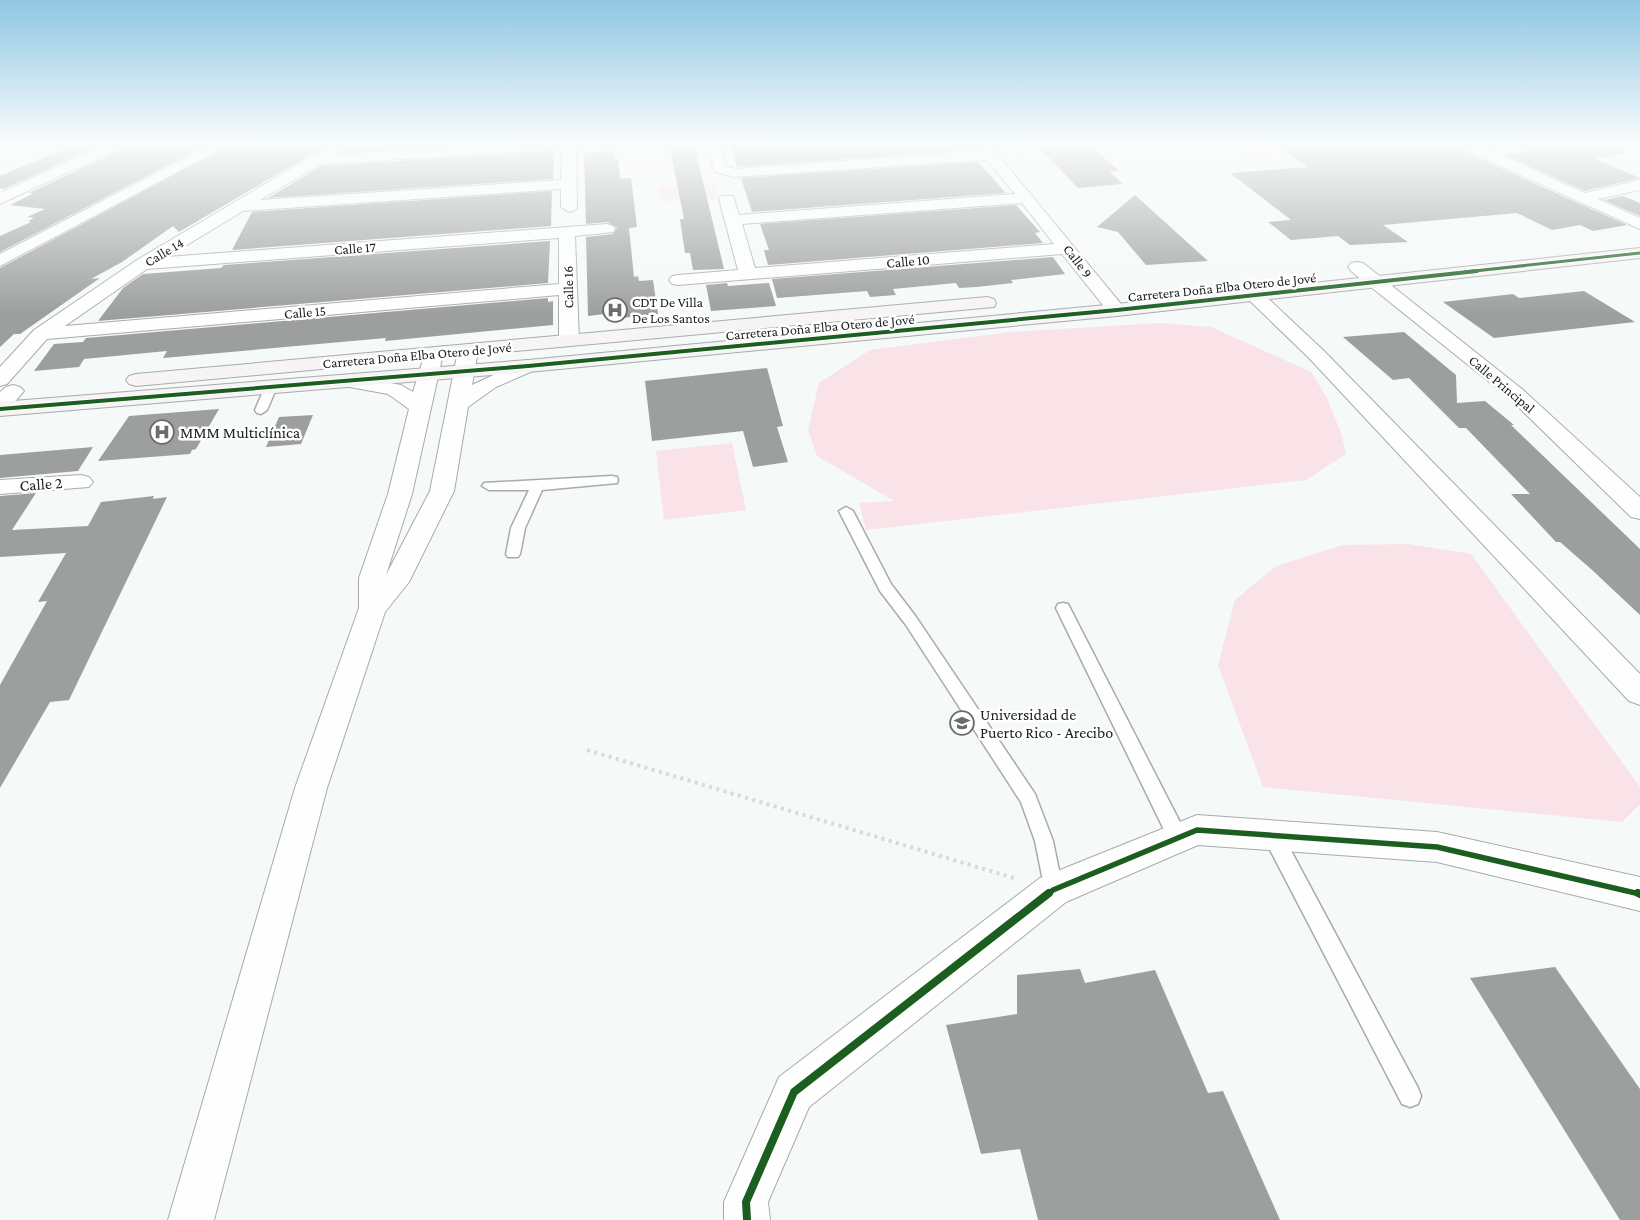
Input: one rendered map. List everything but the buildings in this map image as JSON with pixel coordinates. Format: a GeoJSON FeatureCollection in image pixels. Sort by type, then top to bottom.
{"type":"FeatureCollection","features":[{"type":"Feature","properties":{"kind":"street"},"geometry":{"type":"LineString","coordinates":[[0,261],[114,201]]}},
{"type":"Feature","properties":{"kind":"street","name":"Calle 14"},"geometry":{"type":"LineString","coordinates":[[3,392],[42,334],[143,264],[248,201]]}},
{"type":"Feature","properties":{"kind":"street"},"geometry":{"type":"LineString","coordinates":[[238,207],[325,201]]}},
{"type":"Feature","properties":{"kind":"street"},"geometry":{"type":"LineString","coordinates":[[569,201],[569,207]]}},
{"type":"Feature","properties":{"kind":"street"},"geometry":{"type":"LineString","coordinates":[[728,201],[748,274]]}},
{"type":"Feature","properties":{"kind":"street"},"geometry":{"type":"LineString","coordinates":[[733,220],[989,201]]}},
{"type":"Feature","properties":{"kind":"street","name":"Calle 9"},"geometry":{"type":"LineString","coordinates":[[1030,201],[1068,248],[1112,291],[1116,310]]}},
{"type":"Feature","properties":{"kind":"street"},"geometry":{"type":"LineString","coordinates":[[1590,201],[1640,224]]}},
{"type":"Feature","properties":{"kind":"street","name":"Calle 17"},"geometry":{"type":"LineString","coordinates":[[143,264],[608,229]]}},
{"type":"Feature","properties":{"kind":"street","name":"Calle 16"},"geometry":{"type":"LineString","coordinates":[[567,233],[569,341]]}},
{"type":"Feature","properties":{"kind":"street","name":"Carretera Doña Elba Otero de Jové"},"geometry":{"type":"LineString","coordinates":[[0,409],[428,376],[1116,310],[1356,267],[1586,246],[1640,238]]}},
{"type":"Feature","properties":{"kind":"street","name":"Calle 10"},"geometry":{"type":"LineString","coordinates":[[678,280],[1068,248]]}},
{"type":"Feature","properties":{"kind":"street","name":"Carretera Doña Elba Otero de Jové"},"geometry":{"type":"LineString","coordinates":[[1216,281],[1258,285],[1375,281],[1640,253]]}},
{"type":"Feature","properties":{"kind":"street","name":"Calle Principal"},"geometry":{"type":"LineString","coordinates":[[1356,267],[1515,393],[1640,511]]}},
{"type":"Feature","properties":{"kind":"street"},"geometry":{"type":"LineString","coordinates":[[1258,285],[1317,355],[1640,693]]}},
{"type":"Feature","properties":{"kind":"street","name":"Calle 15"},"geometry":{"type":"LineString","coordinates":[[42,334],[568,289]]}},
{"type":"Feature","properties":{"kind":"street","name":"Carretera Doña Elba Otero de Jové"},"geometry":{"type":"LineString","coordinates":[[1083,294],[1112,291]]}},
{"type":"Feature","properties":{"kind":"street","name":"Carretera Doña Elba Otero de Jové"},"geometry":{"type":"LineString","coordinates":[[3,392],[1005,301]]}},
{"type":"Feature","properties":{"kind":"street"},"geometry":{"type":"LineString","coordinates":[[373,608],[396,582],[442,491],[468,351]]}},
{"type":"Feature","properties":{"kind":"street"},"geometry":{"type":"LineString","coordinates":[[191,1220],[311,788],[373,608],[372,578],[400,494],[433,354]]}},
{"type":"Feature","properties":{"kind":"street"},"geometry":{"type":"LineString","coordinates":[[458,404],[489,383],[528,366]]}},
{"type":"Feature","properties":{"kind":"street"},"geometry":{"type":"LineString","coordinates":[[350,382],[394,389],[421,407]]}},
{"type":"Feature","properties":{"kind":"street","name":"Calle 2"},"geometry":{"type":"LineString","coordinates":[[0,487],[81,482]]}},
{"type":"Feature","properties":{"kind":"street"},"geometry":{"type":"LineString","coordinates":[[747,1220],[746,1202],[794,1092],[1053,890],[1197,830],[1437,847],[1640,894]]}},
{"type":"Feature","properties":{"kind":"lane"},"geometry":{"type":"LineString","coordinates":[[261,410],[270,389]]}},
{"type":"Feature","properties":{"kind":"lane"},"geometry":{"type":"LineString","coordinates":[[489,486],[536,486],[612,480]]}},
{"type":"Feature","properties":{"kind":"lane"},"geometry":{"type":"LineString","coordinates":[[513,554],[518,528],[536,486]]}},
{"type":"Feature","properties":{"kind":"lane"},"geometry":{"type":"LineString","coordinates":[[846,511],[885,587],[911,620],[1029,799],[1044,840],[1053,890]]}},
{"type":"Feature","properties":{"kind":"lane"},"geometry":{"type":"LineString","coordinates":[[1063,608],[1178,838]]}},
{"type":"Feature","properties":{"kind":"lane"},"geometry":{"type":"LineString","coordinates":[[1273,836],[1410,1096]]}},
{"type":"Feature","properties":{"kind":"path"},"geometry":{"type":"LineString","coordinates":[[587,750],[1053,890]]}},
{"type":"Feature","properties":{"kind":"shaded area"},"geometry":{"type":"Polygon","coordinates":[[[1160,323],[1211,327],[1311,372],[1327,398],[1341,433],[1346,454],[1306,480],[866,530],[859,503],[894,501],[817,456],[808,430],[819,383],[870,350],[1011,332],[1160,323]]]}},
{"type":"Feature","properties":{"kind":"shaded area"},"geometry":{"type":"Polygon","coordinates":[[[732,443],[746,510],[664,520],[656,451],[732,443]]]}},
{"type":"Feature","properties":{"kind":"shaded area"},"geometry":{"type":"Polygon","coordinates":[[[1409,544],[1471,554],[1640,787],[1640,804],[1622,822],[1263,787],[1218,665],[1235,600],[1276,566],[1343,545],[1409,544]]]}},
{"type":"Feature","properties":{"kind":"cycle path"},"geometry":{"type":"LineString","coordinates":[[0,409],[528,366],[1117,310],[1640,253]]}},
{"type":"Feature","properties":{"kind":"cycle path"},"geometry":{"type":"LineString","coordinates":[[747,1220],[746,1202],[794,1092],[1053,890],[1197,830],[1437,847],[1640,894]]}},
{"type":"Feature","properties":{"kind":"place","name":"CDT De Villa De Los Santos"},"geometry":{"type":"Point","coordinates":[615,310]}},
{"type":"Feature","properties":{"kind":"place","name":"MMM Multiclínica"},"geometry":{"type":"Point","coordinates":[162,432]}},
{"type":"Feature","properties":{"kind":"place","name":"Universidad de Puerto Rico - Arecibo"},"geometry":{"type":"Point","coordinates":[962,723]}}]}
